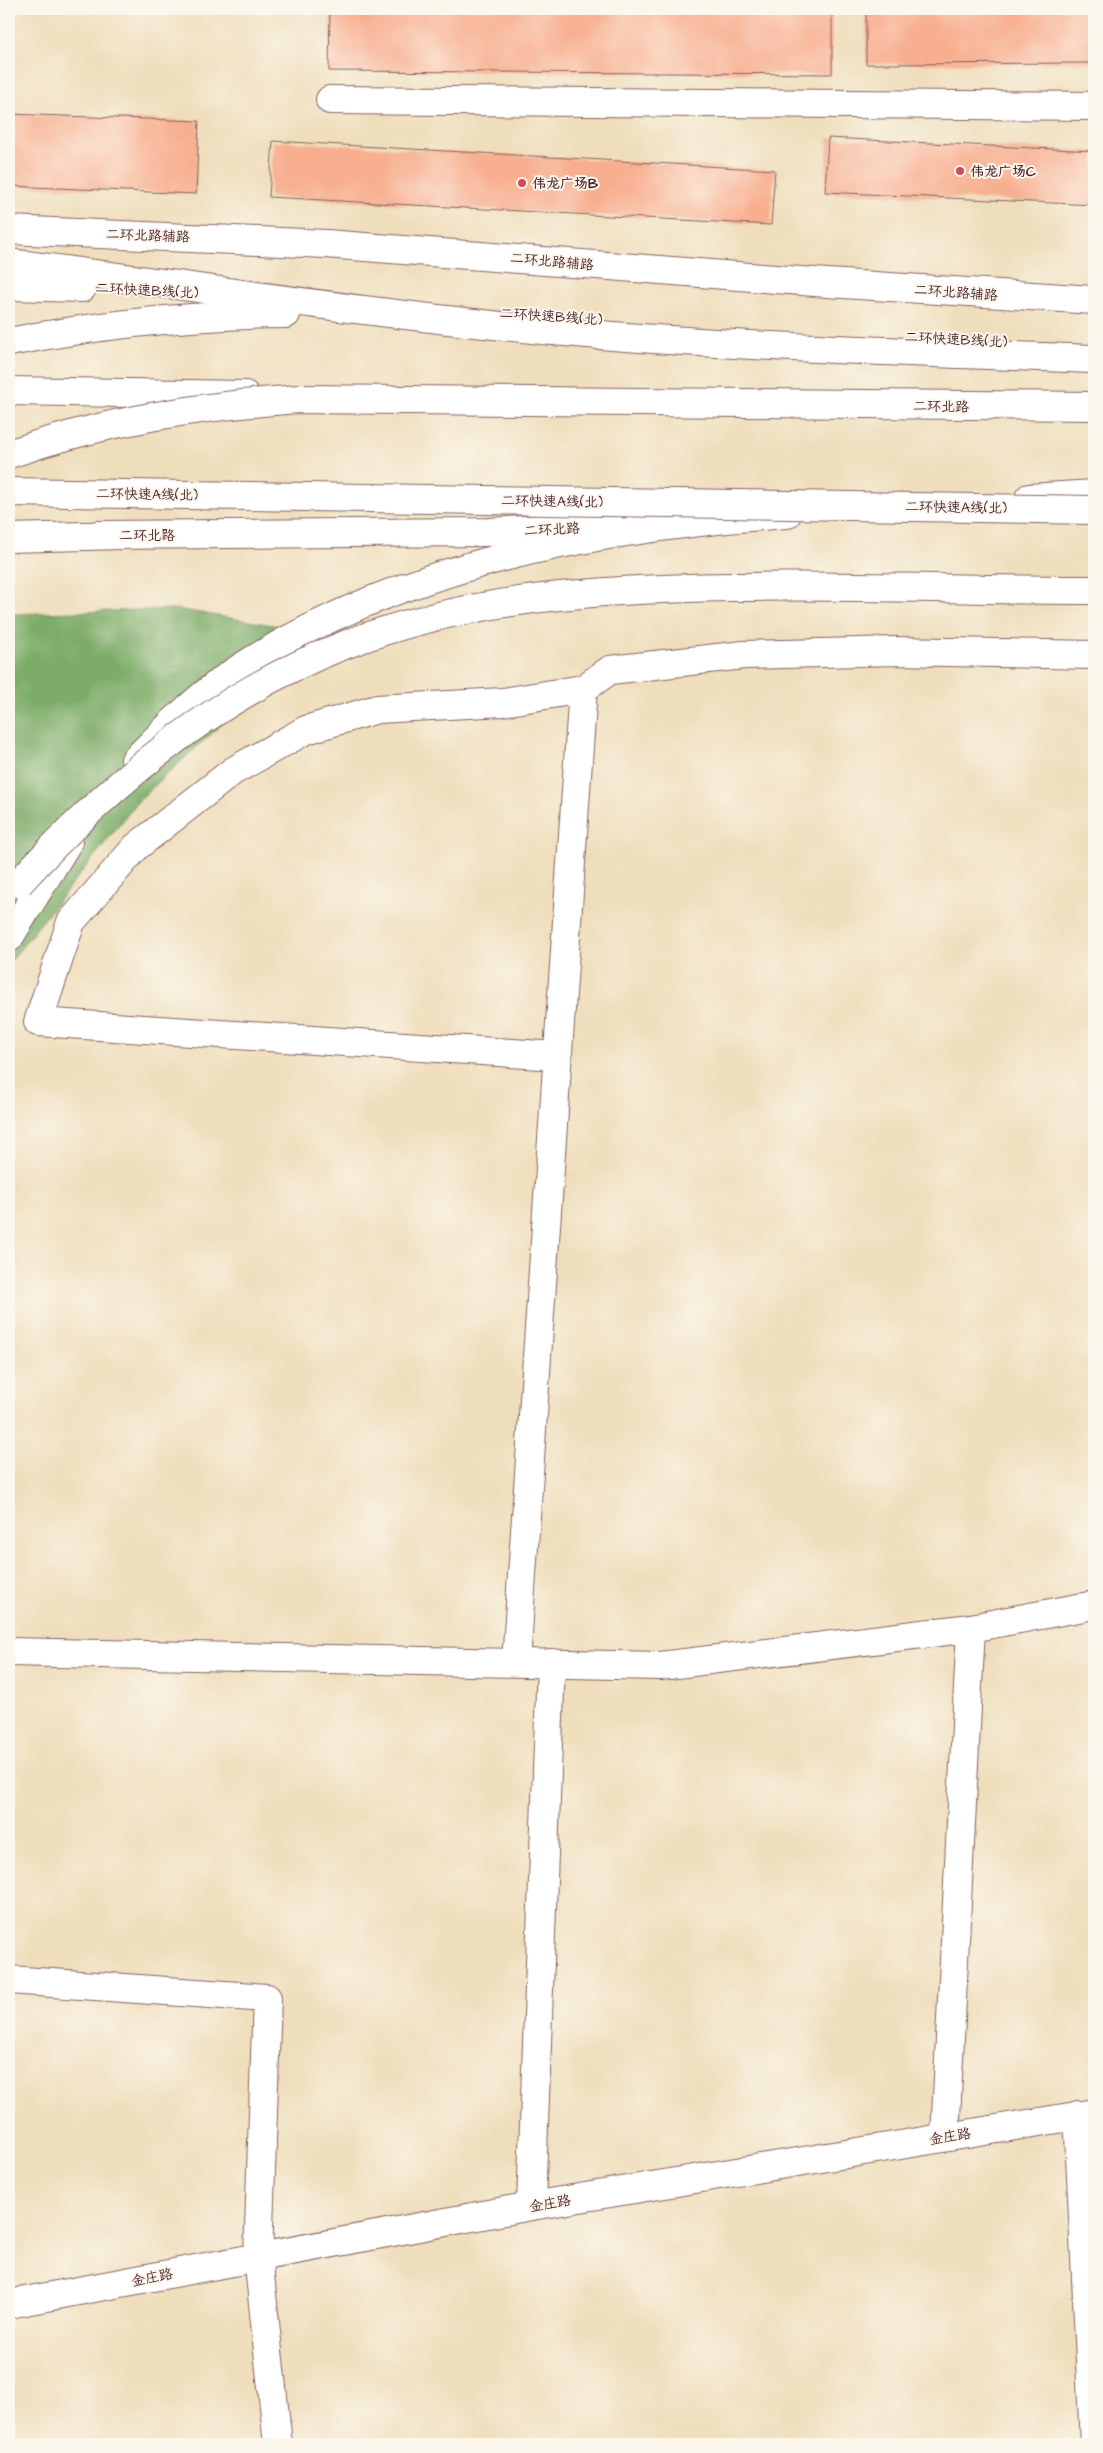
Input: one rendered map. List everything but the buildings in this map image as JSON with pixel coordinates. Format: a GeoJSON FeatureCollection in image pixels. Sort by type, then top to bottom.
{"type":"FeatureCollection","features":[{"type":"Feature","properties":{"kind":"main road"},"geometry":{"type":"LineString","coordinates":[[330,100],[1094,106]]}},
{"type":"Feature","properties":{"kind":"main road","name":"二环北路辅路"},"geometry":{"type":"LineString","coordinates":[[9,230],[326,244],[827,283],[1094,300]]}},
{"type":"Feature","properties":{"kind":"main road"},"geometry":{"type":"LineString","coordinates":[[9,263],[305,303],[485,324]]}},
{"type":"Feature","properties":{"kind":"main road","name":"二环快速B线(北)"},"geometry":{"type":"LineString","coordinates":[[9,286],[250,295],[828,333],[1094,346]]}},
{"type":"Feature","properties":{"kind":"main road"},"geometry":{"type":"LineString","coordinates":[[9,342],[71,330],[142,321],[219,315],[301,314],[485,324],[663,339],[1094,360]]}},
{"type":"Feature","properties":{"kind":"main road","name":"二环北路"},"geometry":{"type":"LineString","coordinates":[[9,391],[1094,407]]}},
{"type":"Feature","properties":{"kind":"main road"},"geometry":{"type":"LineString","coordinates":[[9,454],[46,441],[141,417],[192,408],[299,399],[1094,407]]}},
{"type":"Feature","properties":{"kind":"main road","name":"二环快速A线(北)"},"geometry":{"type":"LineString","coordinates":[[9,492],[1094,509]]}},
{"type":"Feature","properties":{"kind":"main road","name":"二环北路"},"geometry":{"type":"LineString","coordinates":[[122,535],[489,532],[1094,494]]}},
{"type":"Feature","properties":{"kind":"main road"},"geometry":{"type":"LineString","coordinates":[[9,938],[61,852],[122,774],[174,720],[238,669],[309,627],[386,592],[471,565],[565,544],[667,527],[780,515],[903,506],[1016,505],[1094,509]]}},
{"type":"Feature","properties":{"kind":"main road"},"geometry":{"type":"LineString","coordinates":[[9,536],[122,535]]}},
{"type":"Feature","properties":{"kind":"main road"},"geometry":{"type":"LineString","coordinates":[[9,546],[122,535]]}},
{"type":"Feature","properties":{"kind":"main road"},"geometry":{"type":"LineString","coordinates":[[9,895],[52,846],[89,811],[193,727],[244,694],[294,667],[346,644],[399,626],[454,612],[512,602],[640,589],[797,586],[1094,590]]}},
{"type":"Feature","properties":{"kind":"main road"},"geometry":{"type":"LineString","coordinates":[[557,1056],[38,1022],[71,922],[136,847],[233,771],[306,730],[376,709],[503,702],[583,690],[610,670],[744,655],[896,651],[1094,654]]}},
{"type":"Feature","properties":{"kind":"main road"},"geometry":{"type":"LineString","coordinates":[[516,1662],[583,690]]}},
{"type":"Feature","properties":{"kind":"main road"},"geometry":{"type":"LineString","coordinates":[[9,1652],[660,1666],[972,1628],[1094,1605]]}},
{"type":"Feature","properties":{"kind":"main road"},"geometry":{"type":"LineString","coordinates":[[945,2136],[972,1628]]}},
{"type":"Feature","properties":{"kind":"main road"},"geometry":{"type":"LineString","coordinates":[[531,2206],[551,1663]]}},
{"type":"Feature","properties":{"kind":"main road"},"geometry":{"type":"LineString","coordinates":[[9,1980],[268,1998],[258,2257],[278,2444]]}},
{"type":"Feature","properties":{"kind":"main road"},"geometry":{"type":"LineString","coordinates":[[1086,2114],[1094,2443]]}},
{"type":"Feature","properties":{"kind":"main road","name":"金庄路"},"geometry":{"type":"LineString","coordinates":[[9,2304],[531,2206],[1086,2114]]}},
{"type":"Feature","properties":{"kind":"green space"},"geometry":{"type":"Polygon","coordinates":[[[176,609],[321,633],[140,799],[9,963],[9,614],[176,609]]]}},
{"type":"Feature","properties":{"kind":"place","name":"伟龙广场C"},"geometry":{"type":"Point","coordinates":[960,171]}},
{"type":"Feature","properties":{"kind":"place","name":"伟龙广场B"},"geometry":{"type":"Point","coordinates":[522,183]}}]}
